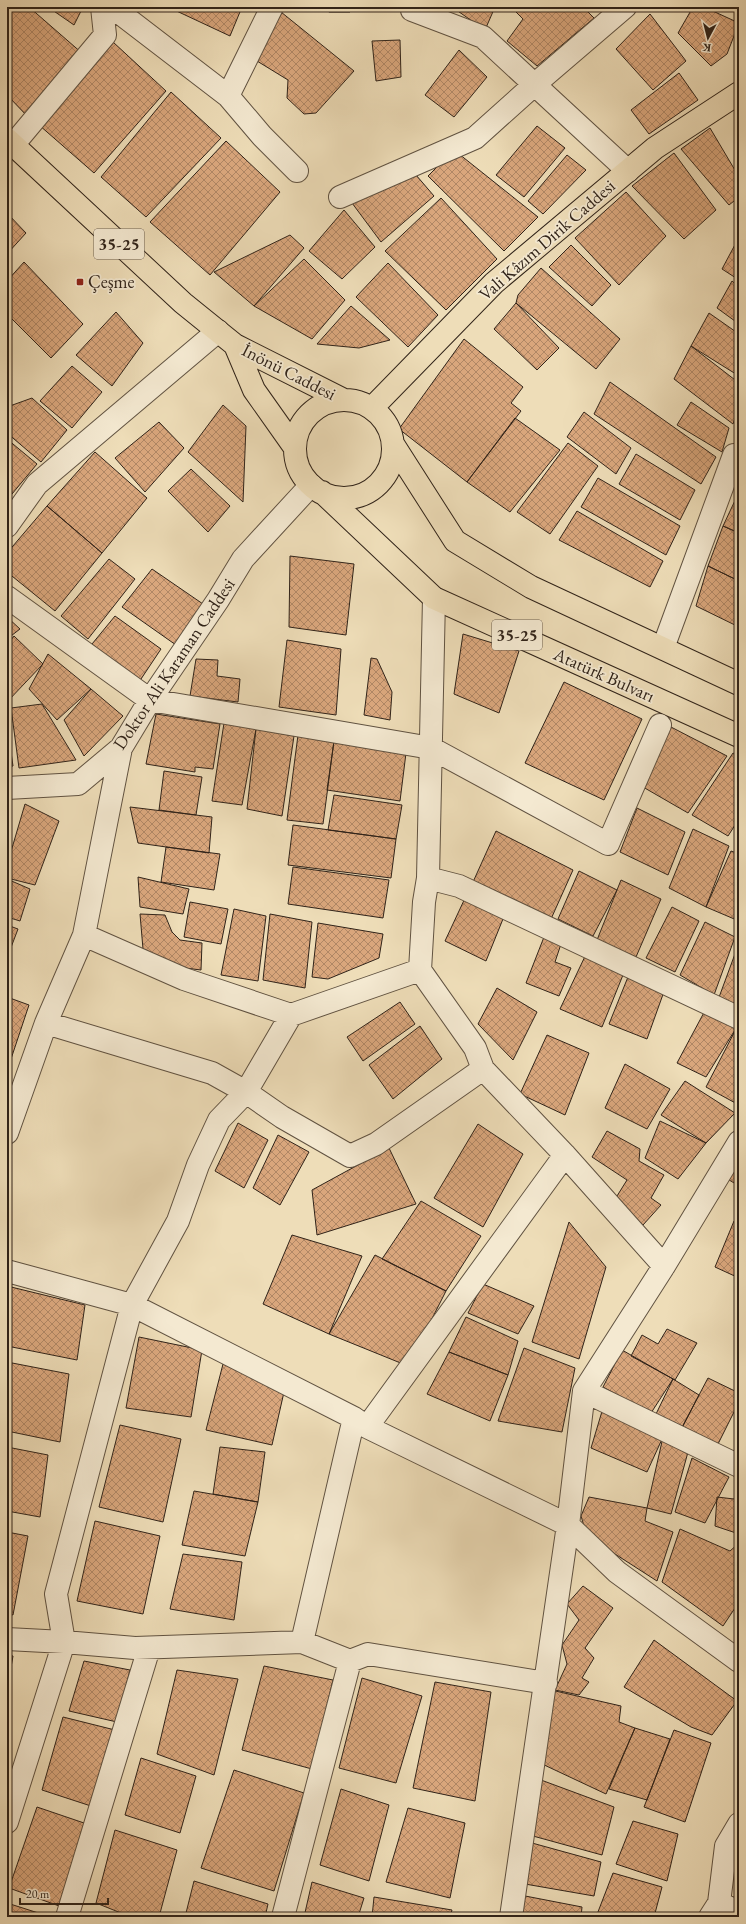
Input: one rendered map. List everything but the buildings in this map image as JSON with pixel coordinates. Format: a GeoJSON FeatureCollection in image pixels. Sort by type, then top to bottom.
{"type":"FeatureCollection","features":[{"type":"Feature","properties":{"kind":"main road","name":"Vali Kâzım Dirik Caddesi"},"geometry":{"type":"LineString","coordinates":[[372,408],[494,283],[655,148],[739,93]]}},
{"type":"Feature","properties":{"kind":"main road","name":"İnönü Caddesi"},"geometry":{"type":"LineString","coordinates":[[10,142],[183,303],[235,345],[344,400]]}},
{"type":"Feature","properties":{"kind":"main road","name":"İnönü Caddesi"},"geometry":{"type":"LineString","coordinates":[[235,345],[254,390],[295,448]]}},
{"type":"Feature","properties":{"kind":"main road","name":"35-25"},"geometry":{"type":"LineString","coordinates":[[344,400],[358,402],[372,408],[383,418],[390,430],[393,444],[392,459],[387,473],[378,484],[372,488],[351,497],[336,497],[317,488],[302,474],[297,462],[295,448],[297,433],[304,420],[315,409],[328,402],[344,400]]}},
{"type":"Feature","properties":{"kind":"main road","name":"35-25"},"geometry":{"type":"LineString","coordinates":[[393,444],[455,541],[531,587],[739,684]]}},
{"type":"Feature","properties":{"kind":"main road","name":"Atatürk Bulvarı"},"geometry":{"type":"LineString","coordinates":[[317,488],[434,598],[739,736]]}},
{"type":"Feature","properties":{"kind":"street"},"geometry":{"type":"LineString","coordinates":[[10,142],[105,35],[102,7]]}},
{"type":"Feature","properties":{"kind":"street"},"geometry":{"type":"LineString","coordinates":[[112,7],[228,96],[262,136],[297,171]]}},
{"type":"Feature","properties":{"kind":"street"},"geometry":{"type":"LineString","coordinates":[[228,96],[272,7]]}},
{"type":"Feature","properties":{"kind":"street"},"geometry":{"type":"LineString","coordinates":[[412,7],[412,10],[483,37],[628,171]]}},
{"type":"Feature","properties":{"kind":"street"},"geometry":{"type":"LineString","coordinates":[[340,197],[475,138],[625,7]]}},
{"type":"Feature","properties":{"kind":"street"},"geometry":{"type":"LineString","coordinates":[[7,526],[37,484],[218,331]]}},
{"type":"Feature","properties":{"kind":"street"},"geometry":{"type":"LineString","coordinates":[[663,648],[737,452]]}},
{"type":"Feature","properties":{"kind":"street","name":"Doktor Ali Karaman Caddesi"},"geometry":{"type":"LineString","coordinates":[[7,788],[78,784],[121,748],[150,700],[218,600],[243,560],[317,488]]}},
{"type":"Feature","properties":{"kind":"street"},"geometry":{"type":"LineString","coordinates":[[7,597],[150,700],[431,748],[608,844],[660,724]]}},
{"type":"Feature","properties":{"kind":"street"},"geometry":{"type":"LineString","coordinates":[[434,598],[428,878],[420,970],[475,1048],[483,1069],[564,1155],[664,1266]]}},
{"type":"Feature","properties":{"kind":"street"},"geometry":{"type":"LineString","coordinates":[[7,1133],[46,1023],[84,935],[121,748]]}},
{"type":"Feature","properties":{"kind":"street"},"geometry":{"type":"LineString","coordinates":[[428,878],[458,886],[739,1018]]}},
{"type":"Feature","properties":{"kind":"street"},"geometry":{"type":"LineString","coordinates":[[84,935],[184,979],[291,1015],[420,970]]}},
{"type":"Feature","properties":{"kind":"street"},"geometry":{"type":"LineString","coordinates":[[7,1822],[64,1642],[56,1594],[132,1305],[178,1222],[198,1165],[219,1120],[246,1092],[291,1015]]}},
{"type":"Feature","properties":{"kind":"street"},"geometry":{"type":"LineString","coordinates":[[46,1023],[212,1073],[246,1092],[282,1117],[350,1156],[376,1144],[483,1069]]}},
{"type":"Feature","properties":{"kind":"street"},"geometry":{"type":"LineString","coordinates":[[511,1917],[568,1525],[584,1390],[664,1266],[739,1142]]}},
{"type":"Feature","properties":{"kind":"street"},"geometry":{"type":"LineString","coordinates":[[302,1642],[361,1422],[564,1155]]}},
{"type":"Feature","properties":{"kind":"street"},"geometry":{"type":"LineString","coordinates":[[7,1271],[132,1305],[361,1422],[568,1525],[617,1572],[739,1661]]}},
{"type":"Feature","properties":{"kind":"street"},"geometry":{"type":"LineString","coordinates":[[584,1390],[739,1466]]}},
{"type":"Feature","properties":{"kind":"street"},"geometry":{"type":"LineString","coordinates":[[7,1639],[135,1648],[302,1642],[350,1661],[368,1654],[546,1683]]}},
{"type":"Feature","properties":{"kind":"street"},"geometry":{"type":"LineString","coordinates":[[67,1917],[149,1648]]}},
{"type":"Feature","properties":{"kind":"street"},"geometry":{"type":"LineString","coordinates":[[283,1917],[350,1661]]}},
{"type":"Feature","properties":{"kind":"street"},"geometry":{"type":"LineString","coordinates":[[739,1824],[726,1846],[714,1910],[739,1912]]}},
{"type":"Feature","properties":{"kind":"place","name":"Çeşme"},"geometry":{"type":"Point","coordinates":[80,282]}}]}
